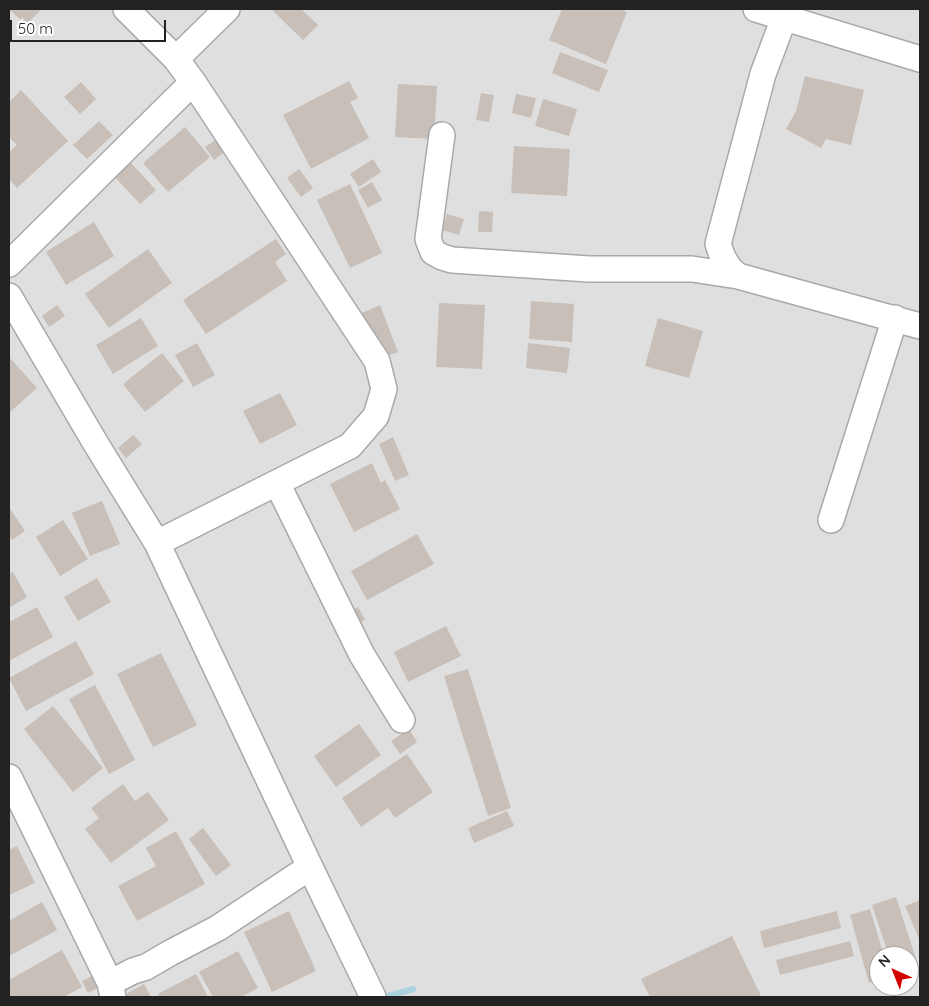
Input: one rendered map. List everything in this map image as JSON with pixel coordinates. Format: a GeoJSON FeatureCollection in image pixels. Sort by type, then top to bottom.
{"type":"FeatureCollection","features":[{"type":"Feature","properties":{"kind":"street"},"geometry":{"type":"LineString","coordinates":[[126,9],[176,59],[193,82],[377,361],[384,389],[376,416],[350,446],[157,543]]}},
{"type":"Feature","properties":{"kind":"street"},"geometry":{"type":"LineString","coordinates":[[176,59],[227,9]]}},
{"type":"Feature","properties":{"kind":"street"},"geometry":{"type":"LineString","coordinates":[[756,9],[920,59]]}},
{"type":"Feature","properties":{"kind":"street"},"geometry":{"type":"LineString","coordinates":[[692,269],[707,257],[718,244],[763,74],[784,18]]}},
{"type":"Feature","properties":{"kind":"street"},"geometry":{"type":"LineString","coordinates":[[9,264],[193,82]]}},
{"type":"Feature","properties":{"kind":"street"},"geometry":{"type":"LineString","coordinates":[[442,135],[428,239],[433,252],[442,257],[452,260],[589,268],[692,269],[738,276],[920,326]]}},
{"type":"Feature","properties":{"kind":"street"},"geometry":{"type":"LineString","coordinates":[[718,244],[723,258],[730,269],[738,276]]}},
{"type":"Feature","properties":{"kind":"street"},"geometry":{"type":"LineString","coordinates":[[9,296],[157,543],[371,995]]}},
{"type":"Feature","properties":{"kind":"street"},"geometry":{"type":"LineString","coordinates":[[831,520],[894,318]]}},
{"type":"Feature","properties":{"kind":"street"},"geometry":{"type":"LineString","coordinates":[[277,483],[362,656],[402,720]]}},
{"type":"Feature","properties":{"kind":"street"},"geometry":{"type":"LineString","coordinates":[[9,777],[111,993],[133,971],[146,968],[218,928],[310,867]]}},
{"type":"Feature","properties":{"kind":"shaded area"},"geometry":{"type":"Polygon","coordinates":[[[9,9],[920,9],[920,997],[9,997],[9,9]]]}},
{"type":"Feature","properties":{"kind":"building"},"geometry":{"type":"Polygon","coordinates":[[[9,9],[42,9],[26,25],[9,9]]]}},
{"type":"Feature","properties":{"kind":"building"},"geometry":{"type":"Polygon","coordinates":[[[271,9],[301,9],[318,25],[303,40],[271,9]]]}},
{"type":"Feature","properties":{"kind":"building"},"geometry":{"type":"Polygon","coordinates":[[[562,9],[620,9],[627,12],[606,64],[549,40],[562,9]]]}},
{"type":"Feature","properties":{"kind":"building"},"geometry":{"type":"Polygon","coordinates":[[[560,52],[608,70],[599,92],[552,73],[560,52]]]}},
{"type":"Feature","properties":{"kind":"building"},"geometry":{"type":"Polygon","coordinates":[[[805,76],[864,90],[851,145],[826,139],[821,148],[786,129],[796,111],[805,76]]]}},
{"type":"Feature","properties":{"kind":"building"},"geometry":{"type":"Polygon","coordinates":[[[349,81],[358,98],[350,102],[369,138],[311,169],[283,115],[349,81]]]}},
{"type":"Feature","properties":{"kind":"building"},"geometry":{"type":"Polygon","coordinates":[[[81,82],[96,99],[80,114],[64,97],[81,82]]]}},
{"type":"Feature","properties":{"kind":"building"},"geometry":{"type":"Polygon","coordinates":[[[398,84],[437,86],[434,139],[395,137],[398,84]]]}},
{"type":"Feature","properties":{"kind":"building"},"geometry":{"type":"Polygon","coordinates":[[[21,90],[68,141],[17,188],[9,179],[9,152],[17,145],[9,137],[9,102],[21,90]]]}},
{"type":"Feature","properties":{"kind":"building"},"geometry":{"type":"Polygon","coordinates":[[[481,93],[494,95],[489,122],[476,120],[481,93]]]}},
{"type":"Feature","properties":{"kind":"building"},"geometry":{"type":"Polygon","coordinates":[[[516,94],[536,98],[531,118],[512,113],[516,94]]]}},
{"type":"Feature","properties":{"kind":"building"},"geometry":{"type":"Polygon","coordinates":[[[543,99],[577,109],[569,136],[535,126],[543,99]]]}},
{"type":"Feature","properties":{"kind":"building"},"geometry":{"type":"Polygon","coordinates":[[[99,121],[113,135],[87,159],[73,145],[99,121]]]}},
{"type":"Feature","properties":{"kind":"building"},"geometry":{"type":"Polygon","coordinates":[[[185,127],[210,157],[168,192],[143,163],[185,127]]]}},
{"type":"Feature","properties":{"kind":"building"},"geometry":{"type":"Polygon","coordinates":[[[217,139],[226,151],[214,160],[205,147],[217,139]]]}},
{"type":"Feature","properties":{"kind":"building"},"geometry":{"type":"Polygon","coordinates":[[[514,146],[570,149],[567,196],[511,193],[514,146]]]}},
{"type":"Feature","properties":{"kind":"building"},"geometry":{"type":"Polygon","coordinates":[[[373,159],[381,172],[359,187],[350,174],[373,159]]]}},
{"type":"Feature","properties":{"kind":"building"},"geometry":{"type":"Polygon","coordinates":[[[131,163],[156,190],[140,204],[115,177],[131,163]]]}},
{"type":"Feature","properties":{"kind":"building"},"geometry":{"type":"Polygon","coordinates":[[[299,169],[313,188],[301,197],[287,178],[299,169]]]}},
{"type":"Feature","properties":{"kind":"building"},"geometry":{"type":"Polygon","coordinates":[[[372,182],[382,200],[368,208],[358,190],[372,182]]]}},
{"type":"Feature","properties":{"kind":"building"},"geometry":{"type":"Polygon","coordinates":[[[350,184],[382,253],[350,268],[317,200],[350,184]]]}},
{"type":"Feature","properties":{"kind":"building"},"geometry":{"type":"Polygon","coordinates":[[[479,211],[493,212],[492,232],[478,232],[479,211]]]}},
{"type":"Feature","properties":{"kind":"building"},"geometry":{"type":"Polygon","coordinates":[[[447,214],[464,219],[459,235],[442,230],[447,214]]]}},
{"type":"Feature","properties":{"kind":"building"},"geometry":{"type":"Polygon","coordinates":[[[94,222],[114,256],[66,285],[46,252],[94,222]]]}},
{"type":"Feature","properties":{"kind":"building"},"geometry":{"type":"Polygon","coordinates":[[[276,239],[286,254],[275,262],[287,281],[206,334],[183,300],[276,239]]]}},
{"type":"Feature","properties":{"kind":"building"},"geometry":{"type":"Polygon","coordinates":[[[148,249],[172,283],[109,328],[85,294],[148,249]]]}},
{"type":"Feature","properties":{"kind":"building"},"geometry":{"type":"Polygon","coordinates":[[[531,301],[574,304],[572,342],[529,339],[531,301]]]}},
{"type":"Feature","properties":{"kind":"building"},"geometry":{"type":"Polygon","coordinates":[[[439,303],[485,305],[482,369],[436,367],[439,303]]]}},
{"type":"Feature","properties":{"kind":"building"},"geometry":{"type":"Polygon","coordinates":[[[57,305],[65,316],[49,327],[42,316],[57,305]]]}},
{"type":"Feature","properties":{"kind":"building"},"geometry":{"type":"Polygon","coordinates":[[[380,305],[398,352],[387,356],[380,339],[372,342],[362,313],[380,305]]]}},
{"type":"Feature","properties":{"kind":"building"},"geometry":{"type":"Polygon","coordinates":[[[141,318],[158,346],[113,374],[96,345],[141,318]]]}},
{"type":"Feature","properties":{"kind":"building"},"geometry":{"type":"Polygon","coordinates":[[[658,318],[703,331],[689,378],[645,366],[658,318]]]}},
{"type":"Feature","properties":{"kind":"building"},"geometry":{"type":"Polygon","coordinates":[[[197,343],[215,375],[193,387],[175,355],[197,343]]]}},
{"type":"Feature","properties":{"kind":"building"},"geometry":{"type":"Polygon","coordinates":[[[528,343],[570,348],[567,373],[526,368],[528,343]]]}},
{"type":"Feature","properties":{"kind":"building"},"geometry":{"type":"Polygon","coordinates":[[[162,353],[184,381],[145,412],[123,384],[162,353]]]}},
{"type":"Feature","properties":{"kind":"building"},"geometry":{"type":"Polygon","coordinates":[[[9,357],[37,388],[9,413],[9,357]]]}},
{"type":"Feature","properties":{"kind":"building"},"geometry":{"type":"Polygon","coordinates":[[[280,393],[297,425],[260,444],[243,411],[280,393]]]}},
{"type":"Feature","properties":{"kind":"building"},"geometry":{"type":"Polygon","coordinates":[[[133,435],[142,444],[126,458],[118,448],[133,435]]]}},
{"type":"Feature","properties":{"kind":"building"},"geometry":{"type":"Polygon","coordinates":[[[393,437],[409,475],[395,481],[379,444],[393,437]]]}},
{"type":"Feature","properties":{"kind":"building"},"geometry":{"type":"Polygon","coordinates":[[[372,463],[381,483],[385,480],[400,509],[354,532],[330,484],[372,463]]]}},
{"type":"Feature","properties":{"kind":"building"},"geometry":{"type":"Polygon","coordinates":[[[102,501],[120,544],[90,556],[72,513],[102,501]]]}},
{"type":"Feature","properties":{"kind":"building"},"geometry":{"type":"Polygon","coordinates":[[[9,507],[25,531],[12,540],[9,535],[9,507]]]}},
{"type":"Feature","properties":{"kind":"building"},"geometry":{"type":"Polygon","coordinates":[[[63,520],[88,559],[60,576],[36,537],[63,520]]]}},
{"type":"Feature","properties":{"kind":"building"},"geometry":{"type":"Polygon","coordinates":[[[417,534],[434,564],[367,600],[351,571],[417,534]]]}},
{"type":"Feature","properties":{"kind":"building"},"geometry":{"type":"Polygon","coordinates":[[[13,572],[27,597],[9,608],[9,574],[13,572]]]}},
{"type":"Feature","properties":{"kind":"building"},"geometry":{"type":"Polygon","coordinates":[[[97,578],[111,602],[78,621],[64,597],[97,578]]]}},
{"type":"Feature","properties":{"kind":"building"},"geometry":{"type":"Polygon","coordinates":[[[37,607],[53,637],[9,661],[9,622],[37,607]]]}},
{"type":"Feature","properties":{"kind":"building"},"geometry":{"type":"Polygon","coordinates":[[[358,607],[365,620],[352,626],[346,613],[358,607]]]}},
{"type":"Feature","properties":{"kind":"building"},"geometry":{"type":"Polygon","coordinates":[[[446,626],[461,656],[408,682],[394,652],[446,626]]]}},
{"type":"Feature","properties":{"kind":"building"},"geometry":{"type":"Polygon","coordinates":[[[76,641],[94,674],[26,711],[9,678],[76,641]]]}},
{"type":"Feature","properties":{"kind":"building"},"geometry":{"type":"Polygon","coordinates":[[[161,653],[197,725],[153,747],[117,674],[161,653]]]}},
{"type":"Feature","properties":{"kind":"building"},"geometry":{"type":"Polygon","coordinates":[[[468,669],[511,808],[488,816],[444,676],[468,669]]]}},
{"type":"Feature","properties":{"kind":"building"},"geometry":{"type":"Polygon","coordinates":[[[95,685],[135,760],[109,774],[69,699],[95,685]]]}},
{"type":"Feature","properties":{"kind":"building"},"geometry":{"type":"Polygon","coordinates":[[[53,706],[103,768],[73,792],[24,729],[53,706]]]}},
{"type":"Feature","properties":{"kind":"building"},"geometry":{"type":"Polygon","coordinates":[[[359,724],[381,755],[336,787],[314,756],[359,724]]]}},
{"type":"Feature","properties":{"kind":"building"},"geometry":{"type":"Polygon","coordinates":[[[409,729],[417,742],[400,754],[391,741],[409,729]]]}},
{"type":"Feature","properties":{"kind":"building"},"geometry":{"type":"Polygon","coordinates":[[[407,754],[433,792],[395,818],[388,808],[361,827],[342,798],[407,754]]]}},
{"type":"Feature","properties":{"kind":"building"},"geometry":{"type":"Polygon","coordinates":[[[123,784],[135,801],[148,792],[169,820],[111,863],[85,829],[99,818],[91,808],[123,784]]]}},
{"type":"Feature","properties":{"kind":"building"},"geometry":{"type":"Polygon","coordinates":[[[507,811],[514,826],[474,843],[468,828],[507,811]]]}},
{"type":"Feature","properties":{"kind":"building"},"geometry":{"type":"Polygon","coordinates":[[[203,828],[231,865],[216,876],[189,839],[203,828]]]}},
{"type":"Feature","properties":{"kind":"building"},"geometry":{"type":"Polygon","coordinates":[[[176,831],[205,884],[137,921],[118,886],[156,866],[146,848],[176,831]]]}},
{"type":"Feature","properties":{"kind":"building"},"geometry":{"type":"Polygon","coordinates":[[[17,846],[35,883],[9,895],[9,850],[17,846]]]}},
{"type":"Feature","properties":{"kind":"building"},"geometry":{"type":"Polygon","coordinates":[[[896,897],[912,946],[886,946],[872,905],[896,897]]]}},
{"type":"Feature","properties":{"kind":"building"},"geometry":{"type":"Polygon","coordinates":[[[920,900],[920,941],[905,906],[920,900]]]}},
{"type":"Feature","properties":{"kind":"building"},"geometry":{"type":"Polygon","coordinates":[[[42,902],[57,930],[9,956],[9,921],[42,902]]]}},
{"type":"Feature","properties":{"kind":"building"},"geometry":{"type":"Polygon","coordinates":[[[870,909],[881,946],[869,946],[869,983],[850,915],[870,909]]]}},
{"type":"Feature","properties":{"kind":"building"},"geometry":{"type":"Polygon","coordinates":[[[289,911],[316,971],[272,992],[244,932],[289,911]]]}},
{"type":"Feature","properties":{"kind":"building"},"geometry":{"type":"Polygon","coordinates":[[[837,911],[841,928],[764,948],[760,931],[837,911]]]}},
{"type":"Feature","properties":{"kind":"building"},"geometry":{"type":"Polygon","coordinates":[[[732,936],[761,996],[650,997],[641,979],[732,936]]]}},
{"type":"Feature","properties":{"kind":"building"},"geometry":{"type":"Polygon","coordinates":[[[850,941],[854,956],[780,975],[776,960],[850,941]]]}},
{"type":"Feature","properties":{"kind":"building"},"geometry":{"type":"Polygon","coordinates":[[[62,950],[82,987],[64,997],[9,997],[9,980],[62,950]]]}},
{"type":"Feature","properties":{"kind":"building"},"geometry":{"type":"Polygon","coordinates":[[[238,951],[258,988],[241,997],[213,997],[199,972],[238,951]]]}},
{"type":"Feature","properties":{"kind":"building"},"geometry":{"type":"Polygon","coordinates":[[[196,974],[208,997],[160,997],[158,994],[196,974]]]}},
{"type":"Feature","properties":{"kind":"building"},"geometry":{"type":"Polygon","coordinates":[[[94,975],[100,987],[88,993],[82,981],[94,975]]]}},
{"type":"Feature","properties":{"kind":"building"},"geometry":{"type":"Polygon","coordinates":[[[144,984],[151,997],[125,997],[124,995],[144,984]]]}},
{"type":"Feature","properties":{"kind":"waterway"},"geometry":{"type":"LineString","coordinates":[[385,997],[413,989]]}}]}
